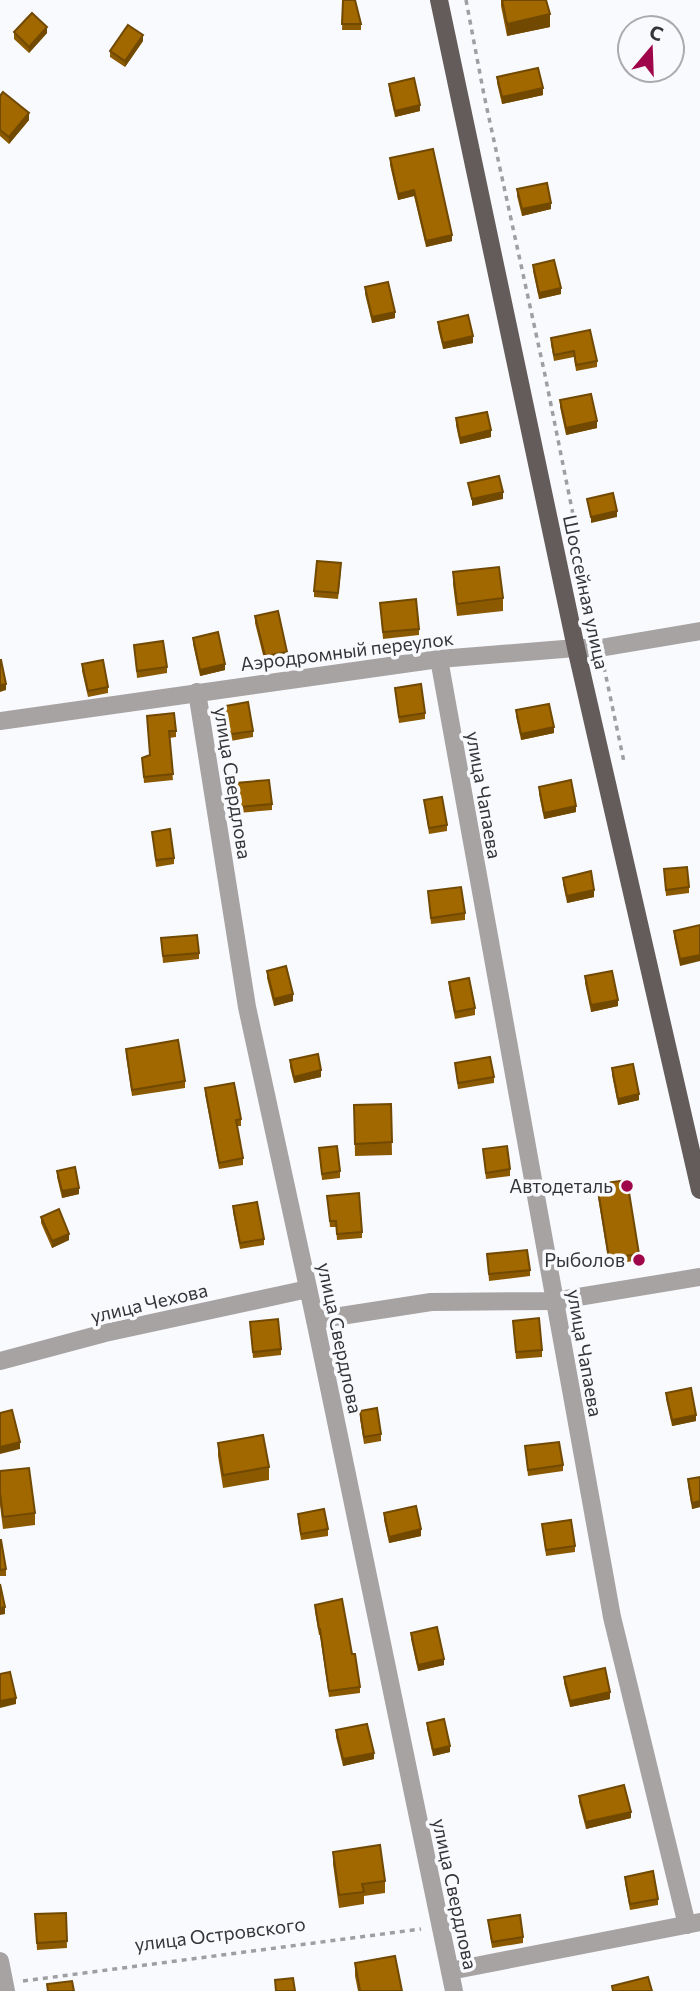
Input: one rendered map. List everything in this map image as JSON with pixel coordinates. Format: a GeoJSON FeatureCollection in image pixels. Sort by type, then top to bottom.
{"type":"FeatureCollection","features":[{"type":"Feature","properties":{"kind":"main road","name":"Шоссейная улица"},"geometry":{"type":"LineString","coordinates":[[439,0],[576,648],[700,1191]]}},
{"type":"Feature","properties":{"kind":"street","name":"Аэродромный переулок"},"geometry":{"type":"LineString","coordinates":[[0,722],[439,659],[600,648],[700,631]]}},
{"type":"Feature","properties":{"kind":"street","name":"улица Чапаева"},"geometry":{"type":"LineString","coordinates":[[439,659],[612,1617],[693,1924]]}},
{"type":"Feature","properties":{"kind":"street","name":"улица Свердлова"},"geometry":{"type":"LineString","coordinates":[[198,692],[247,1006],[454,1991]]}},
{"type":"Feature","properties":{"kind":"street"},"geometry":{"type":"LineString","coordinates":[[315,1320],[431,1301],[554,1301],[700,1278]]}},
{"type":"Feature","properties":{"kind":"street","name":"улица Чехова"},"geometry":{"type":"LineString","coordinates":[[0,1361],[105,1333],[308,1289]]}},
{"type":"Feature","properties":{"kind":"street"},"geometry":{"type":"LineString","coordinates":[[450,1971],[693,1924]]}},
{"type":"Feature","properties":{"kind":"street"},"geometry":{"type":"LineString","coordinates":[[0,1961],[5,1987]]}},
{"type":"Feature","properties":{"kind":"path"},"geometry":{"type":"LineString","coordinates":[[466,0],[626,768]]}},
{"type":"Feature","properties":{"kind":"path","name":"улица Островского"},"geometry":{"type":"LineString","coordinates":[[5,1987],[441,1926]]}},
{"type":"Feature","properties":{"kind":"building"},"geometry":{"type":"Polygon","coordinates":[[[343,0],[355,0],[361,24],[342,24],[343,0]]]}},
{"type":"Feature","properties":{"kind":"building"},"geometry":{"type":"Polygon","coordinates":[[[502,0],[546,0],[550,14],[507,24],[502,0]]]}},
{"type":"Feature","properties":{"kind":"building"},"geometry":{"type":"Polygon","coordinates":[[[32,13],[47,27],[29,47],[14,32],[32,13]]]}},
{"type":"Feature","properties":{"kind":"building"},"geometry":{"type":"Polygon","coordinates":[[[128,25],[143,35],[125,61],[110,51],[128,25]]]}},
{"type":"Feature","properties":{"kind":"building"},"geometry":{"type":"Polygon","coordinates":[[[538,68],[543,88],[502,97],[497,77],[538,68]]]}},
{"type":"Feature","properties":{"kind":"building"},"geometry":{"type":"Polygon","coordinates":[[[414,78],[420,105],[395,111],[389,84],[414,78]]]}},
{"type":"Feature","properties":{"kind":"building"},"geometry":{"type":"Polygon","coordinates":[[[3,92],[29,113],[9,137],[0,130],[0,96],[3,92]]]}},
{"type":"Feature","properties":{"kind":"building"},"geometry":{"type":"Polygon","coordinates":[[[433,149],[452,235],[426,241],[414,190],[398,194],[390,158],[433,149]]]}},
{"type":"Feature","properties":{"kind":"building"},"geometry":{"type":"Polygon","coordinates":[[[547,183],[551,203],[522,209],[517,189],[547,183]]]}},
{"type":"Feature","properties":{"kind":"building"},"geometry":{"type":"Polygon","coordinates":[[[554,260],[561,288],[539,293],[533,265],[554,260]]]}},
{"type":"Feature","properties":{"kind":"building"},"geometry":{"type":"Polygon","coordinates":[[[388,282],[395,312],[372,317],[365,287],[388,282]]]}},
{"type":"Feature","properties":{"kind":"building"},"geometry":{"type":"Polygon","coordinates":[[[468,315],[473,336],[443,343],[438,322],[468,315]]]}},
{"type":"Feature","properties":{"kind":"building"},"geometry":{"type":"Polygon","coordinates":[[[590,330],[597,361],[576,365],[574,351],[554,355],[551,338],[590,330]]]}},
{"type":"Feature","properties":{"kind":"building"},"geometry":{"type":"Polygon","coordinates":[[[591,394],[597,421],[566,428],[560,400],[591,394]]]}},
{"type":"Feature","properties":{"kind":"building"},"geometry":{"type":"Polygon","coordinates":[[[487,412],[491,430],[460,438],[456,418],[487,412]]]}},
{"type":"Feature","properties":{"kind":"building"},"geometry":{"type":"Polygon","coordinates":[[[499,476],[503,492],[472,499],[468,483],[499,476]]]}},
{"type":"Feature","properties":{"kind":"building"},"geometry":{"type":"Polygon","coordinates":[[[613,493],[617,511],[591,517],[587,499],[613,493]]]}},
{"type":"Feature","properties":{"kind":"building"},"geometry":{"type":"Polygon","coordinates":[[[317,561],[341,563],[338,593],[314,591],[317,561]]]}},
{"type":"Feature","properties":{"kind":"building"},"geometry":{"type":"Polygon","coordinates":[[[499,567],[503,598],[457,604],[453,572],[499,567]]]}},
{"type":"Feature","properties":{"kind":"building"},"geometry":{"type":"Polygon","coordinates":[[[416,599],[419,629],[383,632],[380,603],[416,599]]]}},
{"type":"Feature","properties":{"kind":"building"},"geometry":{"type":"Polygon","coordinates":[[[278,611],[287,652],[265,656],[255,616],[278,611]]]}},
{"type":"Feature","properties":{"kind":"building"},"geometry":{"type":"Polygon","coordinates":[[[218,632],[225,664],[200,670],[193,638],[218,632]]]}},
{"type":"Feature","properties":{"kind":"building"},"geometry":{"type":"Polygon","coordinates":[[[163,641],[167,667],[137,671],[134,645],[163,641]]]}},
{"type":"Feature","properties":{"kind":"building"},"geometry":{"type":"Polygon","coordinates":[[[0,660],[6,684],[0,685],[0,660]]]}},
{"type":"Feature","properties":{"kind":"building"},"geometry":{"type":"Polygon","coordinates":[[[103,660],[108,687],[88,691],[82,664],[103,660]]]}},
{"type":"Feature","properties":{"kind":"building"},"geometry":{"type":"Polygon","coordinates":[[[421,684],[425,713],[399,717],[395,688],[421,684]]]}},
{"type":"Feature","properties":{"kind":"building"},"geometry":{"type":"Polygon","coordinates":[[[248,702],[253,731],[225,735],[220,707],[248,702]]]}},
{"type":"Feature","properties":{"kind":"building"},"geometry":{"type":"Polygon","coordinates":[[[549,704],[554,727],[521,734],[516,710],[549,704]]]}},
{"type":"Feature","properties":{"kind":"building"},"geometry":{"type":"Polygon","coordinates":[[[174,713],[176,731],[169,731],[173,774],[144,777],[142,758],[150,755],[147,716],[174,713]]]}},
{"type":"Feature","properties":{"kind":"building"},"geometry":{"type":"Polygon","coordinates":[[[269,780],[272,804],[238,807],[236,783],[269,780]]]}},
{"type":"Feature","properties":{"kind":"building"},"geometry":{"type":"Polygon","coordinates":[[[571,780],[576,806],[544,813],[539,787],[571,780]]]}},
{"type":"Feature","properties":{"kind":"building"},"geometry":{"type":"Polygon","coordinates":[[[442,797],[447,825],[429,828],[424,800],[442,797]]]}},
{"type":"Feature","properties":{"kind":"building"},"geometry":{"type":"Polygon","coordinates":[[[170,829],[174,858],[156,860],[152,832],[170,829]]]}},
{"type":"Feature","properties":{"kind":"building"},"geometry":{"type":"Polygon","coordinates":[[[687,867],[689,887],[666,890],[664,869],[687,867]]]}},
{"type":"Feature","properties":{"kind":"building"},"geometry":{"type":"Polygon","coordinates":[[[591,871],[594,890],[567,896],[563,878],[591,871]]]}},
{"type":"Feature","properties":{"kind":"building"},"geometry":{"type":"Polygon","coordinates":[[[461,887],[465,913],[431,918],[428,891],[461,887]]]}},
{"type":"Feature","properties":{"kind":"building"},"geometry":{"type":"Polygon","coordinates":[[[700,925],[700,955],[680,959],[674,931],[700,925]]]}},
{"type":"Feature","properties":{"kind":"building"},"geometry":{"type":"Polygon","coordinates":[[[197,935],[199,953],[163,956],[161,938],[197,935]]]}},
{"type":"Feature","properties":{"kind":"building"},"geometry":{"type":"Polygon","coordinates":[[[286,966],[293,994],[274,999],[267,971],[286,966]]]}},
{"type":"Feature","properties":{"kind":"building"},"geometry":{"type":"Polygon","coordinates":[[[612,971],[618,1000],[591,1005],[585,976],[612,971]]]}},
{"type":"Feature","properties":{"kind":"building"},"geometry":{"type":"Polygon","coordinates":[[[469,978],[475,1008],[455,1012],[449,982],[469,978]]]}},
{"type":"Feature","properties":{"kind":"building"},"geometry":{"type":"Polygon","coordinates":[[[178,1040],[185,1081],[132,1090],[126,1049],[178,1040]]]}},
{"type":"Feature","properties":{"kind":"building"},"geometry":{"type":"Polygon","coordinates":[[[318,1054],[321,1070],[294,1077],[290,1060],[318,1054]]]}},
{"type":"Feature","properties":{"kind":"building"},"geometry":{"type":"Polygon","coordinates":[[[490,1057],[494,1077],[458,1083],[455,1063],[490,1057]]]}},
{"type":"Feature","properties":{"kind":"building"},"geometry":{"type":"Polygon","coordinates":[[[633,1064],[639,1094],[618,1099],[612,1068],[633,1064]]]}},
{"type":"Feature","properties":{"kind":"building"},"geometry":{"type":"Polygon","coordinates":[[[234,1083],[241,1119],[236,1120],[243,1158],[219,1163],[205,1088],[234,1083]]]}},
{"type":"Feature","properties":{"kind":"building"},"geometry":{"type":"Polygon","coordinates":[[[391,1104],[392,1142],[355,1144],[354,1105],[391,1104]]]}},
{"type":"Feature","properties":{"kind":"building"},"geometry":{"type":"Polygon","coordinates":[[[337,1146],[340,1171],[322,1174],[319,1148],[337,1146]]]}},
{"type":"Feature","properties":{"kind":"building"},"geometry":{"type":"Polygon","coordinates":[[[507,1146],[510,1169],[486,1173],[483,1149],[507,1146]]]}},
{"type":"Feature","properties":{"kind":"building"},"geometry":{"type":"Polygon","coordinates":[[[75,1167],[79,1188],[62,1191],[57,1171],[75,1167]]]}},
{"type":"Feature","properties":{"kind":"building"},"geometry":{"type":"Polygon","coordinates":[[[627,1180],[639,1254],[609,1258],[597,1184],[627,1180]]]}},
{"type":"Feature","properties":{"kind":"building"},"geometry":{"type":"Polygon","coordinates":[[[359,1193],[362,1232],[337,1234],[336,1221],[330,1221],[327,1196],[359,1193]]]}},
{"type":"Feature","properties":{"kind":"building"},"geometry":{"type":"Polygon","coordinates":[[[257,1202],[264,1239],[240,1243],[233,1206],[257,1202]]]}},
{"type":"Feature","properties":{"kind":"building"},"geometry":{"type":"Polygon","coordinates":[[[59,1209],[69,1234],[52,1241],[41,1217],[59,1209]]]}},
{"type":"Feature","properties":{"kind":"building"},"geometry":{"type":"Polygon","coordinates":[[[527,1250],[530,1270],[489,1274],[487,1254],[527,1250]]]}},
{"type":"Feature","properties":{"kind":"building"},"geometry":{"type":"Polygon","coordinates":[[[539,1318],[542,1350],[516,1352],[513,1321],[539,1318]]]}},
{"type":"Feature","properties":{"kind":"building"},"geometry":{"type":"Polygon","coordinates":[[[278,1319],[281,1349],[253,1352],[250,1322],[278,1319]]]}},
{"type":"Feature","properties":{"kind":"building"},"geometry":{"type":"Polygon","coordinates":[[[691,1388],[696,1415],[672,1420],[666,1393],[691,1388]]]}},
{"type":"Feature","properties":{"kind":"building"},"geometry":{"type":"Polygon","coordinates":[[[377,1408],[381,1434],[364,1437],[360,1411],[377,1408]]]}},
{"type":"Feature","properties":{"kind":"building"},"geometry":{"type":"Polygon","coordinates":[[[12,1410],[20,1442],[0,1447],[0,1413],[12,1410]]]}},
{"type":"Feature","properties":{"kind":"building"},"geometry":{"type":"Polygon","coordinates":[[[263,1435],[269,1467],[223,1475],[218,1443],[263,1435]]]}},
{"type":"Feature","properties":{"kind":"building"},"geometry":{"type":"Polygon","coordinates":[[[559,1442],[563,1465],[528,1470],[525,1446],[559,1442]]]}},
{"type":"Feature","properties":{"kind":"building"},"geometry":{"type":"Polygon","coordinates":[[[29,1468],[35,1513],[3,1517],[0,1471],[29,1468]]]}},
{"type":"Feature","properties":{"kind":"building"},"geometry":{"type":"Polygon","coordinates":[[[700,1477],[700,1501],[692,1503],[688,1479],[700,1477]]]}},
{"type":"Feature","properties":{"kind":"building"},"geometry":{"type":"Polygon","coordinates":[[[416,1506],[421,1529],[389,1537],[384,1513],[416,1506]]]}},
{"type":"Feature","properties":{"kind":"building"},"geometry":{"type":"Polygon","coordinates":[[[324,1509],[328,1529],[301,1534],[298,1514],[324,1509]]]}},
{"type":"Feature","properties":{"kind":"building"},"geometry":{"type":"Polygon","coordinates":[[[571,1520],[575,1546],[546,1550],[542,1524],[571,1520]]]}},
{"type":"Feature","properties":{"kind":"building"},"geometry":{"type":"Polygon","coordinates":[[[0,1540],[6,1569],[0,1570],[0,1540]]]}},
{"type":"Feature","properties":{"kind":"building"},"geometry":{"type":"Polygon","coordinates":[[[0,1584],[5,1607],[0,1608],[0,1584]]]}},
{"type":"Feature","properties":{"kind":"building"},"geometry":{"type":"Polygon","coordinates":[[[342,1599],[360,1687],[329,1691],[315,1605],[342,1599]]]}},
{"type":"Feature","properties":{"kind":"building"},"geometry":{"type":"Polygon","coordinates":[[[437,1627],[444,1659],[418,1665],[411,1633],[437,1627]]]}},
{"type":"Feature","properties":{"kind":"building"},"geometry":{"type":"Polygon","coordinates":[[[605,1668],[610,1692],[570,1701],[564,1677],[605,1668]]]}},
{"type":"Feature","properties":{"kind":"building"},"geometry":{"type":"Polygon","coordinates":[[[10,1672],[16,1698],[0,1701],[0,1674],[10,1672]]]}},
{"type":"Feature","properties":{"kind":"building"},"geometry":{"type":"Polygon","coordinates":[[[444,1719],[450,1746],[433,1750],[427,1723],[444,1719]]]}},
{"type":"Feature","properties":{"kind":"building"},"geometry":{"type":"Polygon","coordinates":[[[367,1724],[374,1753],[343,1759],[336,1730],[367,1724]]]}},
{"type":"Feature","properties":{"kind":"building"},"geometry":{"type":"Polygon","coordinates":[[[624,1785],[631,1812],[586,1822],[579,1796],[624,1785]]]}},
{"type":"Feature","properties":{"kind":"building"},"geometry":{"type":"Polygon","coordinates":[[[380,1845],[385,1881],[362,1884],[364,1892],[339,1895],[333,1852],[380,1845]]]}},
{"type":"Feature","properties":{"kind":"building"},"geometry":{"type":"Polygon","coordinates":[[[653,1871],[658,1899],[630,1904],[625,1877],[653,1871]]]}},
{"type":"Feature","properties":{"kind":"building"},"geometry":{"type":"Polygon","coordinates":[[[66,1913],[67,1941],[37,1943],[35,1914],[66,1913]]]}},
{"type":"Feature","properties":{"kind":"building"},"geometry":{"type":"Polygon","coordinates":[[[520,1915],[523,1937],[492,1942],[488,1920],[520,1915]]]}},
{"type":"Feature","properties":{"kind":"building"},"geometry":{"type":"Polygon","coordinates":[[[395,1956],[402,1991],[360,1991],[355,1963],[395,1956]]]}},
{"type":"Feature","properties":{"kind":"building"},"geometry":{"type":"Polygon","coordinates":[[[648,1977],[652,1991],[613,1991],[612,1986],[648,1977]]]}},
{"type":"Feature","properties":{"kind":"building"},"geometry":{"type":"Polygon","coordinates":[[[293,1978],[295,1991],[276,1991],[275,1980],[293,1978]]]}},
{"type":"Feature","properties":{"kind":"building"},"geometry":{"type":"Polygon","coordinates":[[[72,1981],[74,1991],[48,1991],[47,1984],[72,1981]]]}},
{"type":"Feature","properties":{"kind":"place","name":"Автодеталь"},"geometry":{"type":"Point","coordinates":[627,1186]}},
{"type":"Feature","properties":{"kind":"place","name":"Рыболов"},"geometry":{"type":"Point","coordinates":[639,1260]}}]}
